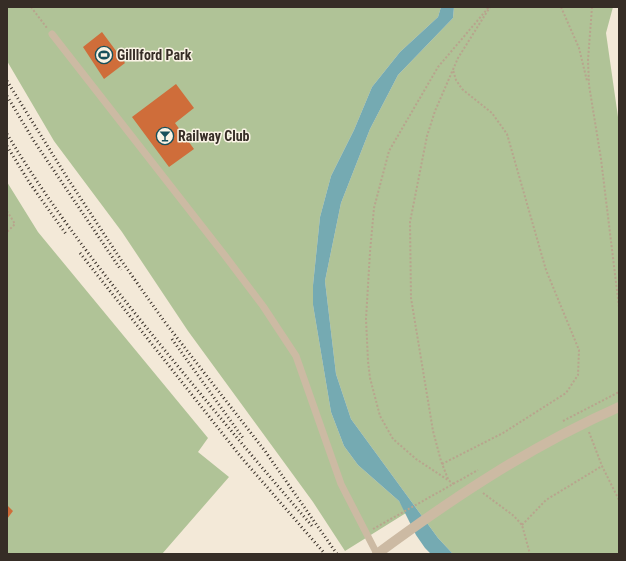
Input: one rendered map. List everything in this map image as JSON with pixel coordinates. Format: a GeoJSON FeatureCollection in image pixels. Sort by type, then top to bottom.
{"type":"FeatureCollection","features":[{"type":"Feature","properties":{"kind":"street"},"geometry":{"type":"LineString","coordinates":[[377,554],[473,486],[534,448],[619,407]]}},
{"type":"Feature","properties":{"kind":"lane"},"geometry":{"type":"LineString","coordinates":[[52,34],[226,257],[263,306],[296,356],[342,484],[377,554]]}},
{"type":"Feature","properties":{"kind":"path"},"geometry":{"type":"LineString","coordinates":[[31,7],[52,34]]}},
{"type":"Feature","properties":{"kind":"path"},"geometry":{"type":"LineString","coordinates":[[449,480],[442,464],[433,431],[411,298],[410,222],[427,136],[442,92],[453,70],[490,7]]}},
{"type":"Feature","properties":{"kind":"path"},"geometry":{"type":"LineString","coordinates":[[454,484],[416,459],[393,439],[380,416],[370,378],[368,362],[366,319],[370,252],[374,208],[389,151],[438,68],[490,7]]}},
{"type":"Feature","properties":{"kind":"path"},"geometry":{"type":"LineString","coordinates":[[561,7],[579,48],[588,85],[601,159],[619,307]]}},
{"type":"Feature","properties":{"kind":"path"},"geometry":{"type":"LineString","coordinates":[[588,85],[592,7]]}},
{"type":"Feature","properties":{"kind":"path"},"geometry":{"type":"LineString","coordinates":[[442,464],[503,432],[566,393],[578,375],[579,350],[546,270],[507,134],[492,113],[462,89],[456,80],[453,70]]}},
{"type":"Feature","properties":{"kind":"path"},"geometry":{"type":"LineString","coordinates":[[7,210],[15,224],[7,232]]}},
{"type":"Feature","properties":{"kind":"path"},"geometry":{"type":"LineString","coordinates":[[586,422],[602,466],[619,500]]}},
{"type":"Feature","properties":{"kind":"path"},"geometry":{"type":"LineString","coordinates":[[522,525],[546,500],[602,466]]}},
{"type":"Feature","properties":{"kind":"path"},"geometry":{"type":"LineString","coordinates":[[473,486],[514,516],[522,525],[530,554]]}},
{"type":"Feature","properties":{"kind":"green space"},"geometry":{"type":"Polygon","coordinates":[[[7,7],[441,7],[438,17],[400,52],[372,87],[354,130],[331,176],[320,217],[313,285],[313,305],[331,412],[344,446],[358,465],[399,501],[406,513],[345,551],[313,502],[188,331],[122,232],[54,141],[7,61],[7,7]]]}},
{"type":"Feature","properties":{"kind":"green space"},"geometry":{"type":"Polygon","coordinates":[[[454,7],[613,7],[606,33],[619,124],[619,554],[453,554],[438,538],[351,419],[336,374],[325,281],[341,203],[370,129],[398,75],[453,18],[454,7]]]}},
{"type":"Feature","properties":{"kind":"green space"},"geometry":{"type":"Polygon","coordinates":[[[7,182],[38,232],[208,438],[198,452],[229,477],[162,554],[7,554],[7,182]]]}},
{"type":"Feature","properties":{"kind":"water"},"geometry":{"type":"Polygon","coordinates":[[[441,7],[454,7],[453,18],[398,75],[370,129],[341,203],[325,281],[336,374],[351,419],[438,538],[453,554],[431,554],[416,535],[399,501],[358,465],[344,446],[331,412],[313,305],[313,285],[320,217],[331,176],[354,130],[372,87],[400,52],[438,17],[441,7]]]}},
{"type":"Feature","properties":{"kind":"building","name":"Gilllford Park"},"geometry":{"type":"Polygon","coordinates":[[[102,32],[125,63],[104,79],[83,47],[102,32]]]}},
{"type":"Feature","properties":{"kind":"building","name":"Railway Club"},"geometry":{"type":"Polygon","coordinates":[[[176,84],[194,108],[175,123],[194,149],[169,167],[132,117],[176,84]]]}},
{"type":"Feature","properties":{"kind":"building"},"geometry":{"type":"Polygon","coordinates":[[[7,505],[13,511],[7,519],[7,505]]]}},
{"type":"Feature","properties":{"kind":"railway"},"geometry":{"type":"LineString","coordinates":[[7,81],[68,179],[123,263],[164,321],[265,451],[337,554]]}},
{"type":"Feature","properties":{"kind":"railway"},"geometry":{"type":"LineString","coordinates":[[7,96],[34,141],[121,270]]}},
{"type":"Feature","properties":{"kind":"railway"},"geometry":{"type":"LineString","coordinates":[[7,134],[56,209],[109,280],[207,402],[312,526]]}},
{"type":"Feature","properties":{"kind":"railway"},"geometry":{"type":"LineString","coordinates":[[7,146],[29,182],[66,234]]}},
{"type":"Feature","properties":{"kind":"railway"},"geometry":{"type":"LineString","coordinates":[[80,253],[241,457],[325,554]]}},
{"type":"Feature","properties":{"kind":"railway"},"geometry":{"type":"LineString","coordinates":[[172,339],[243,438]]}},
{"type":"Feature","properties":{"kind":"place","name":"Gilllford Park"},"geometry":{"type":"Point","coordinates":[104,55]}},
{"type":"Feature","properties":{"kind":"place","name":"Railway Club"},"geometry":{"type":"Point","coordinates":[165,136]}}]}
